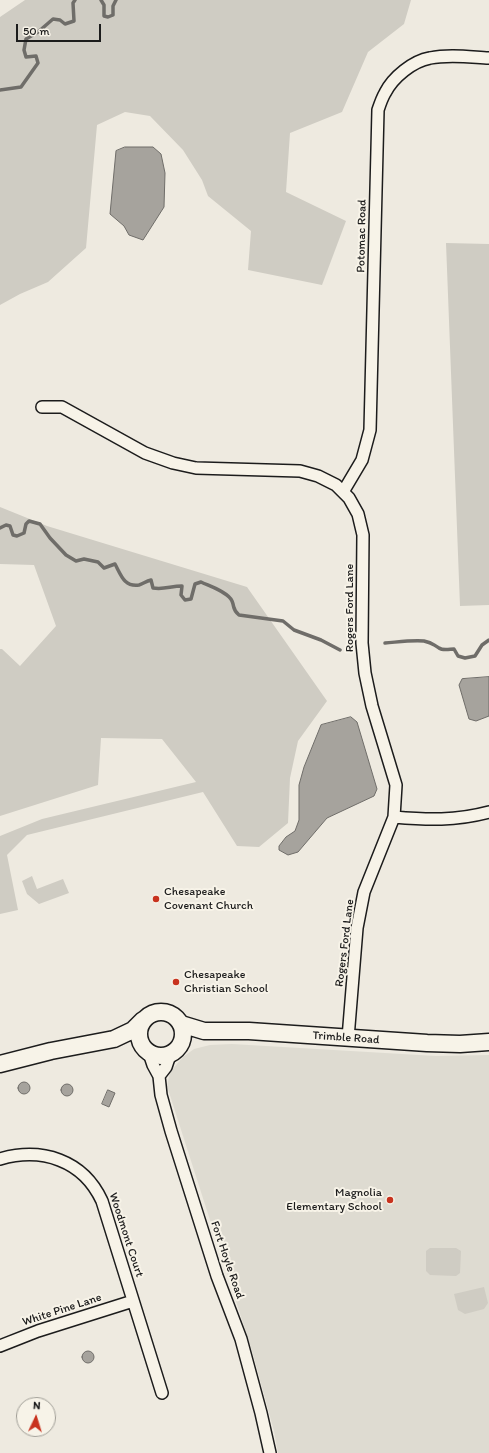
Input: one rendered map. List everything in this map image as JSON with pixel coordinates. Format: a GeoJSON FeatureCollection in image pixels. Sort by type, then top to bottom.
{"type":"FeatureCollection","features":[{"type":"Feature","properties":{"kind":"street","name":"Potomac Road"},"geometry":{"type":"LineString","coordinates":[[343,492],[362,460],[370,430],[378,110],[385,92],[397,78],[412,65],[430,58],[489,58]]}},
{"type":"Feature","properties":{"kind":"street","name":"Rogers Ford Lane"},"geometry":{"type":"LineString","coordinates":[[42,407],[62,407],[145,453],[173,463],[196,468],[300,471],[318,476],[336,485],[349,498],[358,514],[363,535],[362,644],[365,674],[372,706],[396,785],[394,817],[364,892],[357,928],[348,1038]]}},
{"type":"Feature","properties":{"kind":"street"},"geometry":{"type":"LineString","coordinates":[[394,817],[430,820],[452,819],[475,816],[489,812]]}},
{"type":"Feature","properties":{"kind":"street"},"geometry":{"type":"LineString","coordinates":[[0,1064],[51,1051],[114,1039],[133,1030],[149,1015],[156,1012],[163,1012],[177,1018],[181,1024],[183,1038],[159,1076]]}},
{"type":"Feature","properties":{"kind":"street"},"geometry":{"type":"LineString","coordinates":[[143,1020],[139,1034],[140,1042],[146,1050]]}},
{"type":"Feature","properties":{"kind":"street","name":"Trimble Road"},"geometry":{"type":"LineString","coordinates":[[181,1024],[204,1031],[249,1031],[433,1043],[460,1044],[489,1042]]}},
{"type":"Feature","properties":{"kind":"street"},"geometry":{"type":"LineString","coordinates":[[114,1039],[146,1050],[156,1056],[163,1056],[200,1035],[204,1031]]}},
{"type":"Feature","properties":{"kind":"street","name":"Fort Hoyle Road"},"geometry":{"type":"LineString","coordinates":[[146,1050],[159,1076],[161,1095],[171,1131],[217,1276],[241,1339],[270,1453]]}},
{"type":"Feature","properties":{"kind":"street","name":"Woodmont Court"},"geometry":{"type":"LineString","coordinates":[[0,1159],[21,1155],[39,1155],[50,1157],[61,1160],[73,1167],[92,1183],[102,1201],[162,1394]]}},
{"type":"Feature","properties":{"kind":"street","name":"White Pine Lane"},"geometry":{"type":"LineString","coordinates":[[0,1346],[38,1331],[133,1301]]}},
{"type":"Feature","properties":{"kind":"shaded area"},"geometry":{"type":"Polygon","coordinates":[[[25,0],[411,0],[404,24],[368,52],[342,112],[290,133],[286,192],[346,221],[322,285],[248,270],[251,231],[208,196],[202,180],[183,150],[150,116],[125,112],[97,125],[86,248],[48,282],[20,294],[0,305],[0,17],[25,0]]]}},
{"type":"Feature","properties":{"kind":"shaded area"},"geometry":{"type":"Polygon","coordinates":[[[125,147],[153,147],[161,154],[165,173],[164,207],[143,240],[129,235],[124,226],[110,214],[116,151],[125,147]]]}},
{"type":"Feature","properties":{"kind":"shaded area"},"geometry":{"type":"Polygon","coordinates":[[[446,243],[489,244],[489,605],[460,606],[446,243]]]}},
{"type":"Feature","properties":{"kind":"shaded area"},"geometry":{"type":"Polygon","coordinates":[[[0,507],[47,526],[247,587],[327,701],[298,741],[290,778],[288,823],[259,847],[237,846],[203,792],[27,835],[7,855],[18,910],[0,914],[0,836],[42,819],[196,782],[162,739],[101,738],[98,785],[0,816],[0,649],[2,649],[20,666],[56,626],[34,565],[0,564],[0,507]]]}},
{"type":"Feature","properties":{"kind":"shaded area"},"geometry":{"type":"Polygon","coordinates":[[[489,677],[489,716],[476,721],[469,719],[459,685],[462,679],[489,677]]]}},
{"type":"Feature","properties":{"kind":"shaded area"},"geometry":{"type":"Polygon","coordinates":[[[351,717],[357,722],[377,789],[374,796],[327,818],[298,852],[288,855],[279,850],[279,846],[286,837],[295,831],[299,820],[299,785],[304,767],[321,725],[351,717]]]}},
{"type":"Feature","properties":{"kind":"shaded area"},"geometry":{"type":"Polygon","coordinates":[[[32,876],[37,889],[63,879],[69,893],[39,904],[27,894],[22,881],[32,876]]]}},
{"type":"Feature","properties":{"kind":"shaded area"},"geometry":{"type":"Polygon","coordinates":[[[232,1044],[436,1056],[489,1055],[489,1453],[278,1453],[274,1431],[252,1351],[167,1086],[170,1072],[183,1057],[194,1049],[210,1045],[232,1044]]]}},
{"type":"Feature","properties":{"kind":"shaded area"},"geometry":{"type":"Polygon","coordinates":[[[22,1082],[26,1082],[30,1088],[26,1094],[22,1094],[18,1090],[18,1086],[22,1082]]]}},
{"type":"Feature","properties":{"kind":"shaded area"},"geometry":{"type":"Polygon","coordinates":[[[65,1084],[69,1084],[73,1090],[69,1096],[65,1096],[61,1092],[61,1088],[65,1084]]]}},
{"type":"Feature","properties":{"kind":"shaded area"},"geometry":{"type":"Polygon","coordinates":[[[108,1090],[115,1093],[109,1107],[102,1104],[108,1090]]]}},
{"type":"Feature","properties":{"kind":"shaded area"},"geometry":{"type":"Polygon","coordinates":[[[430,1248],[456,1248],[461,1251],[460,1273],[456,1276],[430,1275],[426,1271],[426,1251],[430,1248]]]}},
{"type":"Feature","properties":{"kind":"shaded area"},"geometry":{"type":"Polygon","coordinates":[[[484,1287],[488,1303],[484,1309],[465,1314],[458,1310],[454,1294],[484,1287]]]}},
{"type":"Feature","properties":{"kind":"shaded area"},"geometry":{"type":"Polygon","coordinates":[[[86,1351],[90,1351],[94,1357],[90,1363],[86,1363],[82,1359],[82,1355],[86,1351]]]}},
{"type":"Feature","properties":{"kind":"waterway"},"geometry":{"type":"LineString","coordinates":[[0,90],[21,87],[38,63],[36,56],[26,57],[24,50],[26,39],[38,32],[53,19],[60,20],[65,24],[74,21],[73,3],[75,0]]}},
{"type":"Feature","properties":{"kind":"waterway"},"geometry":{"type":"LineString","coordinates":[[101,0],[104,5],[104,16],[108,17],[113,15],[113,6],[116,0]]}},
{"type":"Feature","properties":{"kind":"waterway"},"geometry":{"type":"LineString","coordinates":[[0,528],[6,525],[10,526],[13,535],[17,536],[24,533],[26,524],[29,521],[40,524],[50,538],[66,555],[76,561],[84,559],[98,562],[104,568],[115,564],[121,576],[130,584],[139,585],[151,580],[153,588],[161,589],[182,586],[181,595],[185,600],[191,599],[195,584],[201,582],[227,595],[232,601],[234,610],[239,615],[283,621],[294,630],[321,640],[340,650]]}},
{"type":"Feature","properties":{"kind":"waterway"},"geometry":{"type":"LineString","coordinates":[[385,643],[424,641],[441,649],[454,649],[458,656],[465,658],[475,656],[482,645],[489,640]]}},
{"type":"Feature","properties":{"kind":"place","name":"Chesapeake Covenant Church"},"geometry":{"type":"Point","coordinates":[156,899]}},
{"type":"Feature","properties":{"kind":"place","name":"Chesapeake Christian School"},"geometry":{"type":"Point","coordinates":[176,982]}},
{"type":"Feature","properties":{"kind":"place","name":"Magnolia Elementary School"},"geometry":{"type":"Point","coordinates":[390,1200]}}]}
